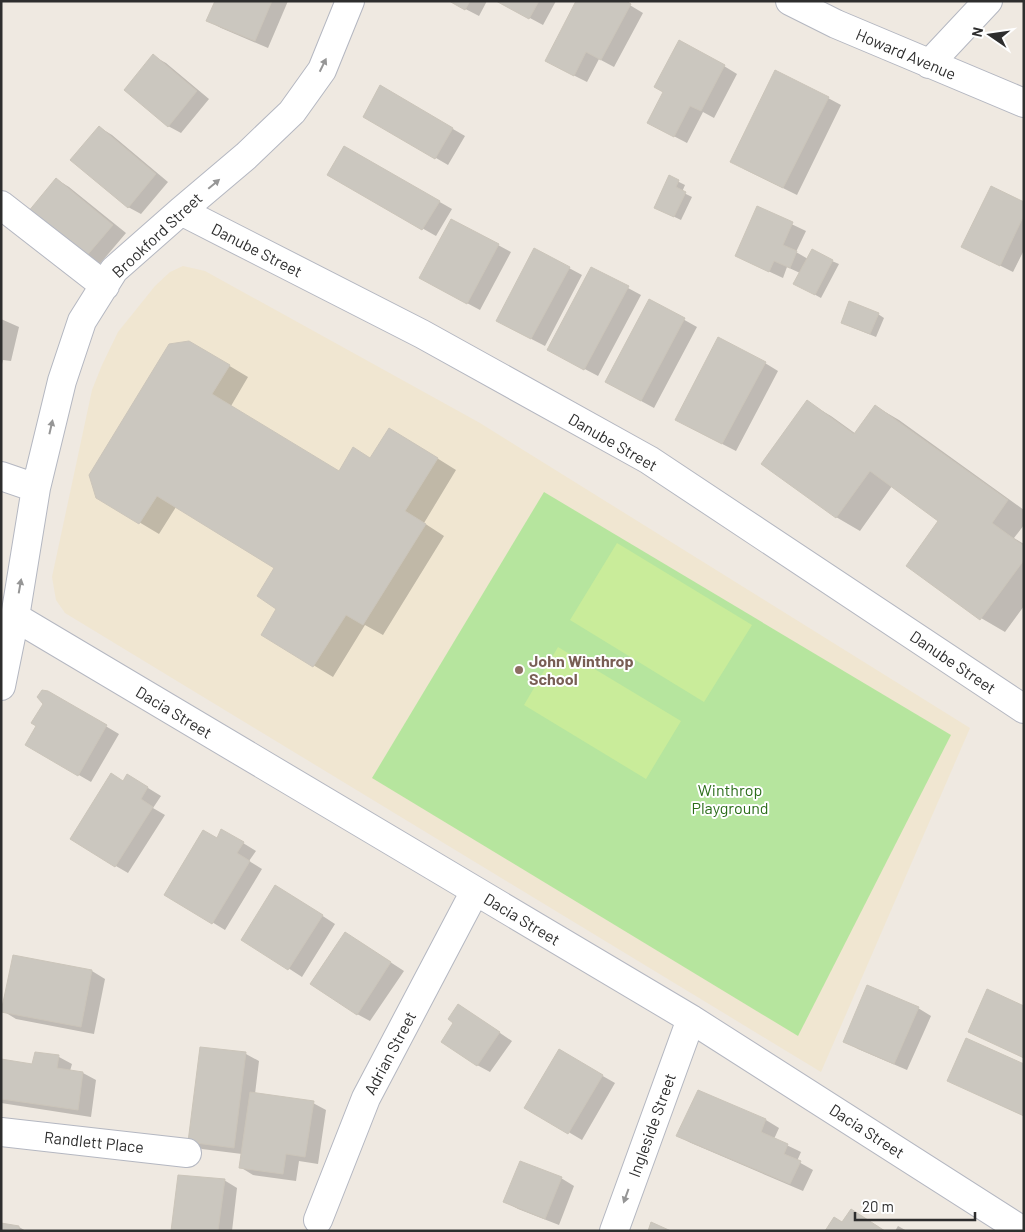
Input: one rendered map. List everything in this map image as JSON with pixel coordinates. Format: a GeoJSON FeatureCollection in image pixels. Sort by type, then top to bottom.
{"type":"FeatureCollection","features":[{"type":"Feature","properties":{"kind":"street","name":"Brookford Street"},"geometry":{"type":"LineString","coordinates":[[1,686],[15,617],[36,488],[62,381],[82,321],[114,270],[246,156],[292,112],[322,70],[350,1]]}},
{"type":"Feature","properties":{"kind":"street","name":"Howard Avenue"},"geometry":{"type":"LineString","coordinates":[[790,1],[836,24],[1024,103]]}},
{"type":"Feature","properties":{"kind":"street"},"geometry":{"type":"LineString","coordinates":[[929,64],[988,1]]}},
{"type":"Feature","properties":{"kind":"street"},"geometry":{"type":"LineString","coordinates":[[1,205],[105,286]]}},
{"type":"Feature","properties":{"kind":"street","name":"Danube Street"},"geometry":{"type":"LineString","coordinates":[[181,211],[422,334],[649,460],[1024,709]]}},
{"type":"Feature","properties":{"kind":"street"},"geometry":{"type":"LineString","coordinates":[[1,476],[36,488]]}},
{"type":"Feature","properties":{"kind":"street","name":"Dacia Street"},"geometry":{"type":"LineString","coordinates":[[15,617],[690,1019],[1023,1231]]}},
{"type":"Feature","properties":{"kind":"street","name":"Adrian Street"},"geometry":{"type":"LineString","coordinates":[[318,1220],[366,1098],[476,891]]}},
{"type":"Feature","properties":{"kind":"street","name":"Ingleside Street"},"geometry":{"type":"LineString","coordinates":[[614,1231],[690,1019]]}},
{"type":"Feature","properties":{"kind":"street","name":"Randlett Place"},"geometry":{"type":"LineString","coordinates":[[1,1132],[187,1153]]}},
{"type":"Feature","properties":{"kind":"shaded area","name":"John Winthrop School"},"geometry":{"type":"Polygon","coordinates":[[[183,266],[205,271],[480,423],[970,728],[821,1072],[65,613],[56,600],[52,577],[92,390],[118,332],[155,286],[170,272],[183,266]]]}},
{"type":"Feature","properties":{"kind":"green space","name":"Winthrop Playground"},"geometry":{"type":"Polygon","coordinates":[[[544,492],[951,735],[798,1036],[372,778],[544,492]]]}},
{"type":"Feature","properties":{"kind":"green space"},"geometry":{"type":"Polygon","coordinates":[[[617,543],[752,625],[704,702],[570,620],[617,543]]]}},
{"type":"Feature","properties":{"kind":"green space"},"geometry":{"type":"Polygon","coordinates":[[[558,647],[681,721],[646,779],[524,705],[558,647]]]}},
{"type":"Feature","properties":{"kind":"building"},"geometry":{"type":"Polygon","coordinates":[[[215,1],[272,1],[255,41],[206,21],[215,1]]]}},
{"type":"Feature","properties":{"kind":"building"},"geometry":{"type":"Polygon","coordinates":[[[449,1],[470,1],[465,10],[449,1]]]}},
{"type":"Feature","properties":{"kind":"building"},"geometry":{"type":"Polygon","coordinates":[[[496,1],[539,1],[529,19],[496,1]]]}},
{"type":"Feature","properties":{"kind":"building"},"geometry":{"type":"Polygon","coordinates":[[[576,1],[626,1],[631,4],[601,60],[586,52],[574,76],[545,61],[576,1]]]}},
{"type":"Feature","properties":{"kind":"building"},"geometry":{"type":"Polygon","coordinates":[[[679,40],[725,65],[701,111],[690,106],[674,137],[647,123],[663,92],[654,87],[679,40]]]}},
{"type":"Feature","properties":{"kind":"building"},"geometry":{"type":"Polygon","coordinates":[[[153,54],[197,91],[168,127],[124,90],[153,54]]]}},
{"type":"Feature","properties":{"kind":"building"},"geometry":{"type":"Polygon","coordinates":[[[775,70],[829,97],[783,188],[730,162],[775,70]]]}},
{"type":"Feature","properties":{"kind":"building"},"geometry":{"type":"Polygon","coordinates":[[[380,85],[453,128],[435,159],[363,117],[380,85]]]}},
{"type":"Feature","properties":{"kind":"building"},"geometry":{"type":"Polygon","coordinates":[[[99,126],[156,174],[128,208],[70,160],[99,126]]]}},
{"type":"Feature","properties":{"kind":"building"},"geometry":{"type":"Polygon","coordinates":[[[344,146],[440,201],[422,230],[327,175],[344,146]]]}},
{"type":"Feature","properties":{"kind":"building"},"geometry":{"type":"Polygon","coordinates":[[[669,175],[679,180],[676,187],[686,192],[674,217],[654,208],[669,175]]]}},
{"type":"Feature","properties":{"kind":"building"},"geometry":{"type":"Polygon","coordinates":[[[56,178],[113,225],[84,259],[28,212],[56,178]]]}},
{"type":"Feature","properties":{"kind":"building"},"geometry":{"type":"Polygon","coordinates":[[[991,186],[1024,202],[1024,215],[1000,266],[961,247],[991,186]]]}},
{"type":"Feature","properties":{"kind":"building"},"geometry":{"type":"Polygon","coordinates":[[[757,206],[793,222],[783,245],[797,251],[790,268],[774,261],[769,272],[735,256],[757,206]]]}},
{"type":"Feature","properties":{"kind":"building"},"geometry":{"type":"Polygon","coordinates":[[[451,219],[499,244],[467,304],[419,278],[451,219]]]}},
{"type":"Feature","properties":{"kind":"building"},"geometry":{"type":"Polygon","coordinates":[[[534,248],[570,267],[531,339],[496,321],[534,248]]]}},
{"type":"Feature","properties":{"kind":"building"},"geometry":{"type":"Polygon","coordinates":[[[812,249],[833,260],[815,295],[793,284],[812,249]]]}},
{"type":"Feature","properties":{"kind":"building"},"geometry":{"type":"Polygon","coordinates":[[[591,267],[629,286],[584,370],[547,350],[591,267]]]}},
{"type":"Feature","properties":{"kind":"building"},"geometry":{"type":"Polygon","coordinates":[[[649,299],[685,318],[641,401],[605,382],[649,299]]]}},
{"type":"Feature","properties":{"kind":"building"},"geometry":{"type":"Polygon","coordinates":[[[849,301],[879,313],[870,334],[841,323],[849,301]]]}},
{"type":"Feature","properties":{"kind":"building"},"geometry":{"type":"Polygon","coordinates":[[[718,337],[766,362],[722,444],[675,420],[718,337]]]}},
{"type":"Feature","properties":{"kind":"building"},"geometry":{"type":"Polygon","coordinates":[[[189,341],[230,365],[212,394],[339,471],[353,447],[370,458],[389,428],[438,458],[405,511],[426,524],[363,625],[346,615],[313,667],[261,635],[276,609],[257,596],[274,568],[157,496],[139,524],[96,498],[89,475],[169,344],[189,341]]]}},
{"type":"Feature","properties":{"kind":"building"},"geometry":{"type":"Polygon","coordinates":[[[807,400],[854,434],[875,405],[1008,500],[992,523],[1024,546],[1024,560],[980,620],[906,566],[938,521],[870,471],[836,518],[761,464],[807,400]]]}},
{"type":"Feature","properties":{"kind":"building"},"geometry":{"type":"Polygon","coordinates":[[[42,690],[48,691],[107,725],[78,776],[25,745],[36,726],[31,723],[43,704],[37,697],[42,690]]]}},
{"type":"Feature","properties":{"kind":"building"},"geometry":{"type":"Polygon","coordinates":[[[111,773],[123,781],[127,774],[148,787],[141,799],[153,807],[115,867],[70,839],[111,773]]]}},
{"type":"Feature","properties":{"kind":"building"},"geometry":{"type":"Polygon","coordinates":[[[221,829],[244,842],[237,853],[250,861],[212,924],[164,895],[203,830],[217,838],[221,829]]]}},
{"type":"Feature","properties":{"kind":"building"},"geometry":{"type":"Polygon","coordinates":[[[275,885],[323,915],[288,970],[241,940],[275,885]]]}},
{"type":"Feature","properties":{"kind":"building"},"geometry":{"type":"Polygon","coordinates":[[[345,932],[391,962],[357,1015],[310,984],[345,932]]]}},
{"type":"Feature","properties":{"kind":"building"},"geometry":{"type":"Polygon","coordinates":[[[13,955],[92,970],[81,1027],[1,1012],[13,955]]]}},
{"type":"Feature","properties":{"kind":"building"},"geometry":{"type":"Polygon","coordinates":[[[867,985],[919,1007],[894,1064],[843,1042],[867,985]]]}},
{"type":"Feature","properties":{"kind":"building"},"geometry":{"type":"Polygon","coordinates":[[[987,989],[1024,1006],[1024,1058],[968,1032],[987,989]]]}},
{"type":"Feature","properties":{"kind":"building"},"geometry":{"type":"Polygon","coordinates":[[[458,1004],[500,1032],[477,1066],[441,1042],[453,1023],[448,1019],[458,1004]]]}},
{"type":"Feature","properties":{"kind":"building"},"geometry":{"type":"Polygon","coordinates":[[[966,1038],[1024,1064],[1024,1116],[947,1081],[966,1038]]]}},
{"type":"Feature","properties":{"kind":"building"},"geometry":{"type":"Polygon","coordinates":[[[200,1047],[246,1052],[234,1148],[188,1142],[200,1047]]]}},
{"type":"Feature","properties":{"kind":"building"},"geometry":{"type":"Polygon","coordinates":[[[559,1049],[603,1075],[568,1134],[524,1108],[559,1049]]]}},
{"type":"Feature","properties":{"kind":"building"},"geometry":{"type":"Polygon","coordinates":[[[35,1052],[59,1055],[57,1068],[83,1072],[78,1110],[1,1099],[1,1059],[32,1064],[35,1052]]]}},
{"type":"Feature","properties":{"kind":"building"},"geometry":{"type":"Polygon","coordinates":[[[698,1090],[766,1119],[761,1132],[788,1144],[784,1154],[801,1161],[790,1184],[676,1136],[698,1090]]]}},
{"type":"Feature","properties":{"kind":"building"},"geometry":{"type":"Polygon","coordinates":[[[250,1092],[314,1101],[305,1157],[286,1154],[283,1174],[239,1168],[250,1092]]]}},
{"type":"Feature","properties":{"kind":"building"},"geometry":{"type":"Polygon","coordinates":[[[520,1161],[562,1177],[545,1219],[503,1202],[520,1161]]]}},
{"type":"Feature","properties":{"kind":"building"},"geometry":{"type":"Polygon","coordinates":[[[178,1175],[225,1179],[218,1231],[171,1231],[178,1175]]]}},
{"type":"Feature","properties":{"kind":"building"},"geometry":{"type":"Polygon","coordinates":[[[851,1209],[885,1231],[825,1231],[834,1217],[842,1222],[851,1209]]]}},
{"type":"Feature","properties":{"kind":"building"},"geometry":{"type":"Polygon","coordinates":[[[651,1222],[671,1231],[648,1231],[651,1222]]]}},
{"type":"Feature","properties":{"kind":"building"},"geometry":{"type":"Polygon","coordinates":[[[1,1223],[19,1226],[19,1231],[1,1231],[1,1223]]]}},
{"type":"Feature","properties":{"kind":"place","name":"John Winthrop School"},"geometry":{"type":"Point","coordinates":[519,670]}}]}
